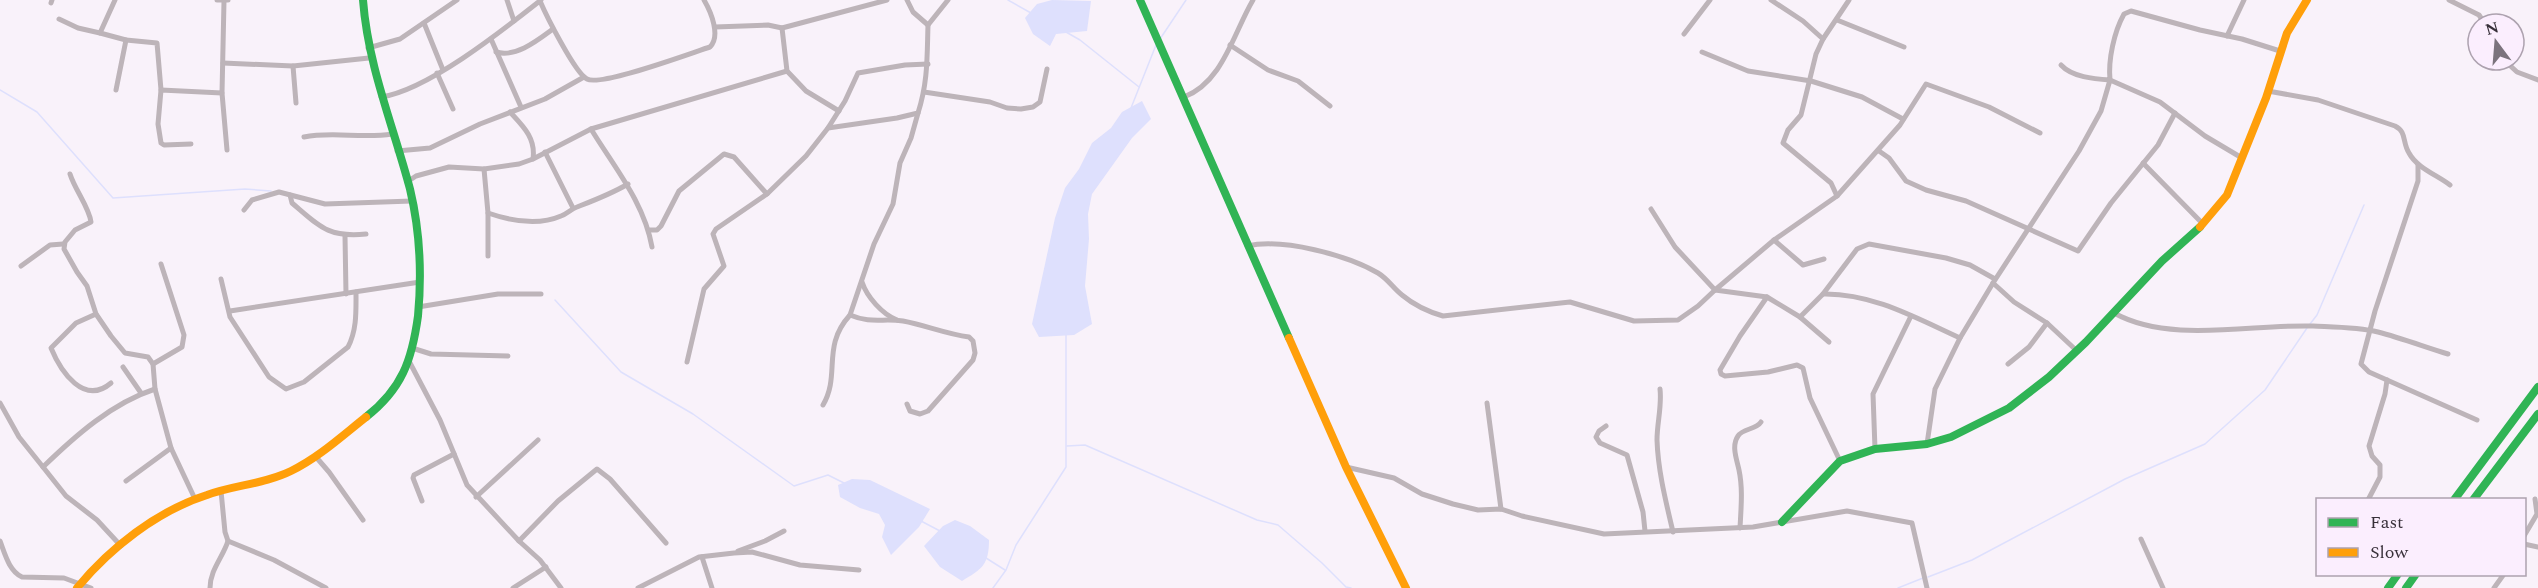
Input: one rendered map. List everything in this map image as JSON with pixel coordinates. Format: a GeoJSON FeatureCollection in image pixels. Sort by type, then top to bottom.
{"type":"FeatureCollection","features":[{"type":"Feature","properties":{"kind":"main road"},"geometry":{"type":"LineString","coordinates":[[79,586],[121,546],[174,509],[195,499],[284,474],[316,457],[393,393],[401,381],[412,348],[418,307],[420,282],[417,219],[369,58],[363,0]]}},
{"type":"Feature","properties":{"kind":"main road"},"geometry":{"type":"LineString","coordinates":[[1140,0],[1346,467],[1406,588]]}},
{"type":"Feature","properties":{"kind":"main road"},"geometry":{"type":"LineString","coordinates":[[1782,522],[1840,461],[1875,449],[1927,444],[1951,437],[2009,408],[2077,351],[2227,195],[2268,91],[2291,24],[2307,0]]}},
{"type":"Feature","properties":{"kind":"main road"},"geometry":{"type":"LineString","coordinates":[[2455,498],[2538,387]]}},
{"type":"Feature","properties":{"kind":"main road"},"geometry":{"type":"LineString","coordinates":[[2475,498],[2538,414]]}},
{"type":"Feature","properties":{"kind":"street"},"geometry":{"type":"LineString","coordinates":[[100,33],[115,0]]}},
{"type":"Feature","properties":{"kind":"street"},"geometry":{"type":"LineString","coordinates":[[217,0],[226,0],[222,93],[227,150]]}},
{"type":"Feature","properties":{"kind":"street"},"geometry":{"type":"LineString","coordinates":[[368,48],[400,39],[457,0]]}},
{"type":"Feature","properties":{"kind":"street"},"geometry":{"type":"LineString","coordinates":[[507,0],[514,21]]}},
{"type":"Feature","properties":{"kind":"street"},"geometry":{"type":"LineString","coordinates":[[381,97],[409,89],[443,70],[491,39],[540,0],[553,29],[584,77],[594,81],[616,76],[710,47],[714,42],[715,27],[704,0]]}},
{"type":"Feature","properties":{"kind":"street"},"geometry":{"type":"LineString","coordinates":[[715,27],[768,25],[782,28],[887,0]]}},
{"type":"Feature","properties":{"kind":"street"},"geometry":{"type":"LineString","coordinates":[[907,0],[913,12],[928,25]]}},
{"type":"Feature","properties":{"kind":"street"},"geometry":{"type":"LineString","coordinates":[[823,405],[832,385],[830,374],[834,341],[850,315],[874,244],[892,204],[900,163],[911,138],[924,92],[928,25],[948,0]]}},
{"type":"Feature","properties":{"kind":"street"},"geometry":{"type":"LineString","coordinates":[[1184,97],[1197,92],[1214,75],[1253,0]]}},
{"type":"Feature","properties":{"kind":"street"},"geometry":{"type":"LineString","coordinates":[[1684,34],[1710,0]]}},
{"type":"Feature","properties":{"kind":"street"},"geometry":{"type":"LineString","coordinates":[[1771,0],[1803,21],[1823,39]]}},
{"type":"Feature","properties":{"kind":"street"},"geometry":{"type":"LineString","coordinates":[[1837,196],[1831,183],[1783,143],[1788,130],[1801,115],[1816,54],[1823,39],[1849,0]]}},
{"type":"Feature","properties":{"kind":"street"},"geometry":{"type":"LineString","coordinates":[[2227,36],[2244,0]]}},
{"type":"Feature","properties":{"kind":"street"},"geometry":{"type":"LineString","coordinates":[[2449,0],[2473,12]]}},
{"type":"Feature","properties":{"kind":"street"},"geometry":{"type":"LineString","coordinates":[[1927,444],[1935,389],[1960,338],[1994,281],[2079,151],[2101,111],[2110,80],[2108,68],[2119,24],[2127,12],[2280,51]]}},
{"type":"Feature","properties":{"kind":"street"},"geometry":{"type":"LineString","coordinates":[[59,20],[78,28],[126,40],[157,43],[161,90],[158,124],[161,143],[164,145],[191,144]]}},
{"type":"Feature","properties":{"kind":"street"},"geometry":{"type":"LineString","coordinates":[[1837,20],[1904,47]]}},
{"type":"Feature","properties":{"kind":"street"},"geometry":{"type":"LineString","coordinates":[[424,23],[443,70]]}},
{"type":"Feature","properties":{"kind":"street"},"geometry":{"type":"LineString","coordinates":[[782,28],[787,71],[806,91],[839,111]]}},
{"type":"Feature","properties":{"kind":"street"},"geometry":{"type":"LineString","coordinates":[[496,52],[510,53],[520,49],[537,41],[553,29]]}},
{"type":"Feature","properties":{"kind":"street"},"geometry":{"type":"LineString","coordinates":[[491,39],[520,108]]}},
{"type":"Feature","properties":{"kind":"street"},"geometry":{"type":"LineString","coordinates":[[116,90],[126,40]]}},
{"type":"Feature","properties":{"kind":"street"},"geometry":{"type":"LineString","coordinates":[[1230,45],[1268,70],[1298,81],[1330,106]]}},
{"type":"Feature","properties":{"kind":"street"},"geometry":{"type":"LineString","coordinates":[[1702,52],[1748,71],[1811,81],[1862,97],[1903,119]]}},
{"type":"Feature","properties":{"kind":"street"},"geometry":{"type":"LineString","coordinates":[[223,63],[293,66],[369,58]]}},
{"type":"Feature","properties":{"kind":"street"},"geometry":{"type":"LineString","coordinates":[[687,362],[704,289],[717,277],[724,266],[713,234],[722,223],[751,207],[767,194],[806,156],[828,128],[854,79],[862,71],[927,64]]}},
{"type":"Feature","properties":{"kind":"street"},"geometry":{"type":"LineString","coordinates":[[2061,64],[2064,68],[2083,76],[2110,80],[2160,102],[2205,136],[2242,158]]}},
{"type":"Feature","properties":{"kind":"street"},"geometry":{"type":"LineString","coordinates":[[293,66],[296,103]]}},
{"type":"Feature","properties":{"kind":"street"},"geometry":{"type":"LineString","coordinates":[[924,92],[990,102],[1007,108],[1033,107],[1040,102],[1047,69]]}},
{"type":"Feature","properties":{"kind":"street"},"geometry":{"type":"LineString","coordinates":[[407,182],[416,176],[449,167],[484,169],[533,159],[591,129],[787,71]]}},
{"type":"Feature","properties":{"kind":"street"},"geometry":{"type":"LineString","coordinates":[[2517,72],[2538,80]]}},
{"type":"Feature","properties":{"kind":"street"},"geometry":{"type":"LineString","coordinates":[[437,73],[453,109]]}},
{"type":"Feature","properties":{"kind":"street"},"geometry":{"type":"LineString","coordinates":[[398,151],[430,148],[545,99],[584,77]]}},
{"type":"Feature","properties":{"kind":"street"},"geometry":{"type":"LineString","coordinates":[[1247,246],[1260,243],[1276,244],[1347,258],[1379,273],[1404,297],[1425,310],[1443,316],[1570,302],[1634,321],[1678,320],[1698,306],[1774,240],[1837,196],[1879,151],[1914,106],[1925,85],[1929,84],[1989,107],[2040,133]]}},
{"type":"Feature","properties":{"kind":"street"},"geometry":{"type":"LineString","coordinates":[[161,90],[222,93]]}},
{"type":"Feature","properties":{"kind":"street"},"geometry":{"type":"LineString","coordinates":[[2268,91],[2318,100],[2401,129],[2409,155],[2418,165],[2450,185]]}},
{"type":"Feature","properties":{"kind":"street"},"geometry":{"type":"LineString","coordinates":[[510,112],[531,138],[534,150],[533,159]]}},
{"type":"Feature","properties":{"kind":"street"},"geometry":{"type":"LineString","coordinates":[[828,128],[918,113]]}},
{"type":"Feature","properties":{"kind":"street"},"geometry":{"type":"LineString","coordinates":[[1879,151],[1889,158],[1906,181],[1966,201],[2078,250],[2164,136],[2175,113]]}},
{"type":"Feature","properties":{"kind":"street"},"geometry":{"type":"LineString","coordinates":[[591,129],[628,184],[649,230],[652,247]]}},
{"type":"Feature","properties":{"kind":"street"},"geometry":{"type":"LineString","coordinates":[[304,137],[333,133],[361,137],[392,134]]}},
{"type":"Feature","properties":{"kind":"street"},"geometry":{"type":"LineString","coordinates":[[545,152],[573,208]]}},
{"type":"Feature","properties":{"kind":"street"},"geometry":{"type":"LineString","coordinates":[[649,230],[657,230],[661,226],[679,191],[724,154],[734,157],[767,194]]}},
{"type":"Feature","properties":{"kind":"street"},"geometry":{"type":"LineString","coordinates":[[2143,163],[2202,223]]}},
{"type":"Feature","properties":{"kind":"street"},"geometry":{"type":"LineString","coordinates":[[2418,165],[2418,181],[2361,364],[2369,372],[2477,420]]}},
{"type":"Feature","properties":{"kind":"street"},"geometry":{"type":"LineString","coordinates":[[484,169],[488,213],[488,256]]}},
{"type":"Feature","properties":{"kind":"street"},"geometry":{"type":"LineString","coordinates":[[21,266],[51,245],[63,244],[75,230],[91,222],[70,174]]}},
{"type":"Feature","properties":{"kind":"street"},"geometry":{"type":"LineString","coordinates":[[488,213],[518,221],[545,221],[607,196],[628,184]]}},
{"type":"Feature","properties":{"kind":"street"},"geometry":{"type":"LineString","coordinates":[[244,210],[252,200],[262,195],[279,192],[315,202],[337,205],[412,201]]}},
{"type":"Feature","properties":{"kind":"street"},"geometry":{"type":"LineString","coordinates":[[290,195],[292,203],[318,225],[345,236],[366,234]]}},
{"type":"Feature","properties":{"kind":"street"},"geometry":{"type":"LineString","coordinates":[[1652,209],[1675,247],[1715,290],[1767,297],[1800,317],[1829,342]]}},
{"type":"Feature","properties":{"kind":"street"},"geometry":{"type":"LineString","coordinates":[[345,236],[346,294]]}},
{"type":"Feature","properties":{"kind":"street"},"geometry":{"type":"LineString","coordinates":[[1774,240],[1803,265],[1824,259]]}},
{"type":"Feature","properties":{"kind":"street"},"geometry":{"type":"LineString","coordinates":[[63,244],[76,273],[87,286],[96,314],[126,353],[148,357],[153,364],[155,389],[171,448],[195,499]]}},
{"type":"Feature","properties":{"kind":"street"},"geometry":{"type":"LineString","coordinates":[[1800,317],[1823,294],[1857,249],[1869,244],[1946,258],[1970,265],[1994,281],[2014,302],[2047,322],[2077,351]]}},
{"type":"Feature","properties":{"kind":"street"},"geometry":{"type":"LineString","coordinates":[[153,364],[182,347],[184,342],[184,335],[161,264]]}},
{"type":"Feature","properties":{"kind":"street"},"geometry":{"type":"LineString","coordinates":[[221,279],[230,318],[269,377],[286,389],[304,382],[348,347],[354,328],[356,292]]}},
{"type":"Feature","properties":{"kind":"street"},"geometry":{"type":"LineString","coordinates":[[861,280],[863,286],[888,317],[969,337],[975,345],[973,360],[928,411],[916,414],[910,411],[907,404]]}},
{"type":"Feature","properties":{"kind":"street"},"geometry":{"type":"LineString","coordinates":[[230,311],[420,282]]}},
{"type":"Feature","properties":{"kind":"street"},"geometry":{"type":"LineString","coordinates":[[418,307],[498,294],[541,294]]}},
{"type":"Feature","properties":{"kind":"street"},"geometry":{"type":"LineString","coordinates":[[1823,294],[1861,297],[1960,338]]}},
{"type":"Feature","properties":{"kind":"street"},"geometry":{"type":"LineString","coordinates":[[1767,297],[1740,336],[1720,370],[1721,374],[1725,376],[1768,372],[1797,366],[1803,368],[1810,398],[1840,461]]}},
{"type":"Feature","properties":{"kind":"street"},"geometry":{"type":"LineString","coordinates":[[2114,313],[2130,322],[2156,328],[2300,326],[2370,331],[2448,354]]}},
{"type":"Feature","properties":{"kind":"street"},"geometry":{"type":"LineString","coordinates":[[96,314],[76,324],[51,348],[63,371],[85,391],[97,392],[111,383]]}},
{"type":"Feature","properties":{"kind":"street"},"geometry":{"type":"LineString","coordinates":[[850,315],[874,321],[898,321]]}},
{"type":"Feature","properties":{"kind":"street"},"geometry":{"type":"LineString","coordinates":[[1875,449],[1873,394],[1911,316]]}},
{"type":"Feature","properties":{"kind":"street"},"geometry":{"type":"LineString","coordinates":[[2008,364],[2029,346],[2047,322]]}},
{"type":"Feature","properties":{"kind":"street"},"geometry":{"type":"LineString","coordinates":[[412,348],[432,354],[508,356]]}},
{"type":"Feature","properties":{"kind":"street"},"geometry":{"type":"LineString","coordinates":[[409,359],[440,420],[466,485],[546,567],[561,588]]}},
{"type":"Feature","properties":{"kind":"street"},"geometry":{"type":"LineString","coordinates":[[123,367],[141,393]]}},
{"type":"Feature","properties":{"kind":"street"},"geometry":{"type":"LineString","coordinates":[[2368,498],[2380,477],[2380,465],[2372,456],[2369,446],[2387,380]]}},
{"type":"Feature","properties":{"kind":"street"},"geometry":{"type":"LineString","coordinates":[[43,467],[102,416],[141,393],[155,389]]}},
{"type":"Feature","properties":{"kind":"street"},"geometry":{"type":"LineString","coordinates":[[1660,389],[1657,439],[1663,485],[1673,532]]}},
{"type":"Feature","properties":{"kind":"street"},"geometry":{"type":"LineString","coordinates":[[0,403],[19,437],[66,496],[97,520],[121,546]]}},
{"type":"Feature","properties":{"kind":"street"},"geometry":{"type":"LineString","coordinates":[[1487,403],[1501,509]]}},
{"type":"Feature","properties":{"kind":"street"},"geometry":{"type":"LineString","coordinates":[[1740,528],[1741,481],[1735,443],[1738,436],[1745,430],[1759,426],[1761,422]]}},
{"type":"Feature","properties":{"kind":"street"},"geometry":{"type":"LineString","coordinates":[[1606,426],[1599,431],[1596,437],[1600,443],[1627,455],[1643,512],[1645,531]]}},
{"type":"Feature","properties":{"kind":"street"},"geometry":{"type":"LineString","coordinates":[[476,497],[538,440]]}},
{"type":"Feature","properties":{"kind":"street"},"geometry":{"type":"LineString","coordinates":[[126,481],[171,448]]}},
{"type":"Feature","properties":{"kind":"street"},"geometry":{"type":"LineString","coordinates":[[422,501],[413,478],[414,475],[454,454]]}},
{"type":"Feature","properties":{"kind":"street"},"geometry":{"type":"LineString","coordinates":[[316,457],[363,520]]}},
{"type":"Feature","properties":{"kind":"street"},"geometry":{"type":"LineString","coordinates":[[1346,467],[1394,478],[1422,494],[1453,504],[1478,510],[1501,509],[1522,516],[1604,534],[1740,528],[1847,511],[1912,523],[1927,587]]}},
{"type":"Feature","properties":{"kind":"street"},"geometry":{"type":"LineString","coordinates":[[519,541],[558,501],[597,469],[610,479],[666,543]]}},
{"type":"Feature","properties":{"kind":"street"},"geometry":{"type":"LineString","coordinates":[[210,588],[213,571],[224,554],[228,541],[221,491]]}},
{"type":"Feature","properties":{"kind":"street"},"geometry":{"type":"LineString","coordinates":[[2526,533],[2537,514],[2535,499]]}},
{"type":"Feature","properties":{"kind":"street"},"geometry":{"type":"LineString","coordinates":[[734,553],[765,542],[784,531]]}},
{"type":"Feature","properties":{"kind":"street"},"geometry":{"type":"LineString","coordinates":[[2141,539],[2163,588]]}},
{"type":"Feature","properties":{"kind":"street"},"geometry":{"type":"LineString","coordinates":[[0,541],[12,569],[22,577],[64,578],[79,586],[92,588]]}},
{"type":"Feature","properties":{"kind":"street"},"geometry":{"type":"LineString","coordinates":[[228,541],[274,560],[326,588]]}},
{"type":"Feature","properties":{"kind":"street"},"geometry":{"type":"LineString","coordinates":[[638,588],[702,557],[734,553],[752,552],[773,560],[800,565],[859,570]]}},
{"type":"Feature","properties":{"kind":"street"},"geometry":{"type":"LineString","coordinates":[[702,557],[712,588]]}},
{"type":"Feature","properties":{"kind":"street"},"geometry":{"type":"LineString","coordinates":[[513,588],[546,567]]}},
{"type":"Feature","properties":{"kind":"street"},"geometry":{"type":"LineString","coordinates":[[2493,588],[2502,576]]}},
{"type":"Feature","properties":{"kind":"water"},"geometry":{"type":"Polygon","coordinates":[[[1052,0],[1091,1],[1087,31],[1056,34],[1050,46],[1033,34],[1025,18],[1037,4],[1052,0]]]}},
{"type":"Feature","properties":{"kind":"water"},"geometry":{"type":"Polygon","coordinates":[[[1142,101],[1151,119],[1132,138],[1092,194],[1088,214],[1089,239],[1085,286],[1092,324],[1074,335],[1039,337],[1032,324],[1055,218],[1065,188],[1079,169],[1092,143],[1111,128],[1122,112],[1142,101]]]}},
{"type":"Feature","properties":{"kind":"water"},"geometry":{"type":"Polygon","coordinates":[[[852,479],[870,480],[930,509],[919,527],[891,555],[882,537],[885,525],[879,514],[860,508],[840,497],[838,485],[852,479]]]}},
{"type":"Feature","properties":{"kind":"water"},"geometry":{"type":"Polygon","coordinates":[[[955,520],[970,526],[989,540],[986,561],[975,573],[962,581],[940,567],[924,546],[943,526],[955,520]]]}},
{"type":"Feature","properties":{"kind":"waterway"},"geometry":{"type":"LineString","coordinates":[[1008,0],[1031,13]]}},
{"type":"Feature","properties":{"kind":"waterway"},"geometry":{"type":"LineString","coordinates":[[1160,39],[1186,0]]}},
{"type":"Feature","properties":{"kind":"waterway"},"geometry":{"type":"LineString","coordinates":[[1066,32],[1080,40],[1139,87]]}},
{"type":"Feature","properties":{"kind":"waterway"},"geometry":{"type":"LineString","coordinates":[[1131,108],[1156,45]]}},
{"type":"Feature","properties":{"kind":"waterway"},"geometry":{"type":"LineString","coordinates":[[0,90],[37,112],[113,198],[245,189],[271,191]]}},
{"type":"Feature","properties":{"kind":"waterway"},"geometry":{"type":"LineString","coordinates":[[2310,324],[2317,315],[2364,205]]}},
{"type":"Feature","properties":{"kind":"waterway"},"geometry":{"type":"LineString","coordinates":[[555,300],[621,372],[693,414],[794,486],[828,475],[844,483]]}},
{"type":"Feature","properties":{"kind":"waterway"},"geometry":{"type":"LineString","coordinates":[[1928,577],[1972,560],[2125,479],[2205,444],[2265,390],[2307,328]]}},
{"type":"Feature","properties":{"kind":"waterway"},"geometry":{"type":"LineString","coordinates":[[993,588],[1006,570],[1016,545],[1066,467],[1066,335]]}},
{"type":"Feature","properties":{"kind":"waterway"},"geometry":{"type":"LineString","coordinates":[[1067,446],[1085,445],[1257,520],[1278,525],[1346,587],[1351,588]]}},
{"type":"Feature","properties":{"kind":"waterway"},"geometry":{"type":"LineString","coordinates":[[921,521],[940,531]]}},
{"type":"Feature","properties":{"kind":"waterway"},"geometry":{"type":"LineString","coordinates":[[986,558],[1005,570]]}},
{"type":"Feature","properties":{"kind":"waterway"},"geometry":{"type":"LineString","coordinates":[[1898,588],[1923,578]]}},
{"type":"Feature","properties":{"kind":"traffic: fast"},"geometry":{"type":"LineString","coordinates":[[363,0],[370,48],[410,189],[418,236],[420,268],[418,316],[408,360],[397,384],[366,417]]}},
{"type":"Feature","properties":{"kind":"traffic: fast"},"geometry":{"type":"LineString","coordinates":[[1140,0],[1289,338]]}},
{"type":"Feature","properties":{"kind":"traffic: fast"},"geometry":{"type":"LineString","coordinates":[[1782,522],[1840,461],[1875,449],[1927,444],[1951,437],[2009,408],[2049,377],[2086,342],[2162,261],[2200,227]]}},
{"type":"Feature","properties":{"kind":"traffic: fast"},"geometry":{"type":"LineString","coordinates":[[2455,498],[2538,387]]}},
{"type":"Feature","properties":{"kind":"traffic: fast"},"geometry":{"type":"LineString","coordinates":[[2475,498],[2538,414]]}},
{"type":"Feature","properties":{"kind":"traffic: fast"},"geometry":{"type":"LineString","coordinates":[[2388,588],[2397,576]]}},
{"type":"Feature","properties":{"kind":"traffic: fast"},"geometry":{"type":"LineString","coordinates":[[2406,588],[2415,576]]}},
{"type":"Feature","properties":{"kind":"traffic: slow"},"geometry":{"type":"LineString","coordinates":[[2200,227],[2227,195],[2266,98],[2287,33],[2307,0]]}},
{"type":"Feature","properties":{"kind":"traffic: slow"},"geometry":{"type":"LineString","coordinates":[[1289,338],[1346,467],[1406,588]]}},
{"type":"Feature","properties":{"kind":"traffic: slow"},"geometry":{"type":"LineString","coordinates":[[77,588],[119,545],[153,521],[188,502],[207,495],[271,479],[291,471],[320,453],[366,417]]}}]}
